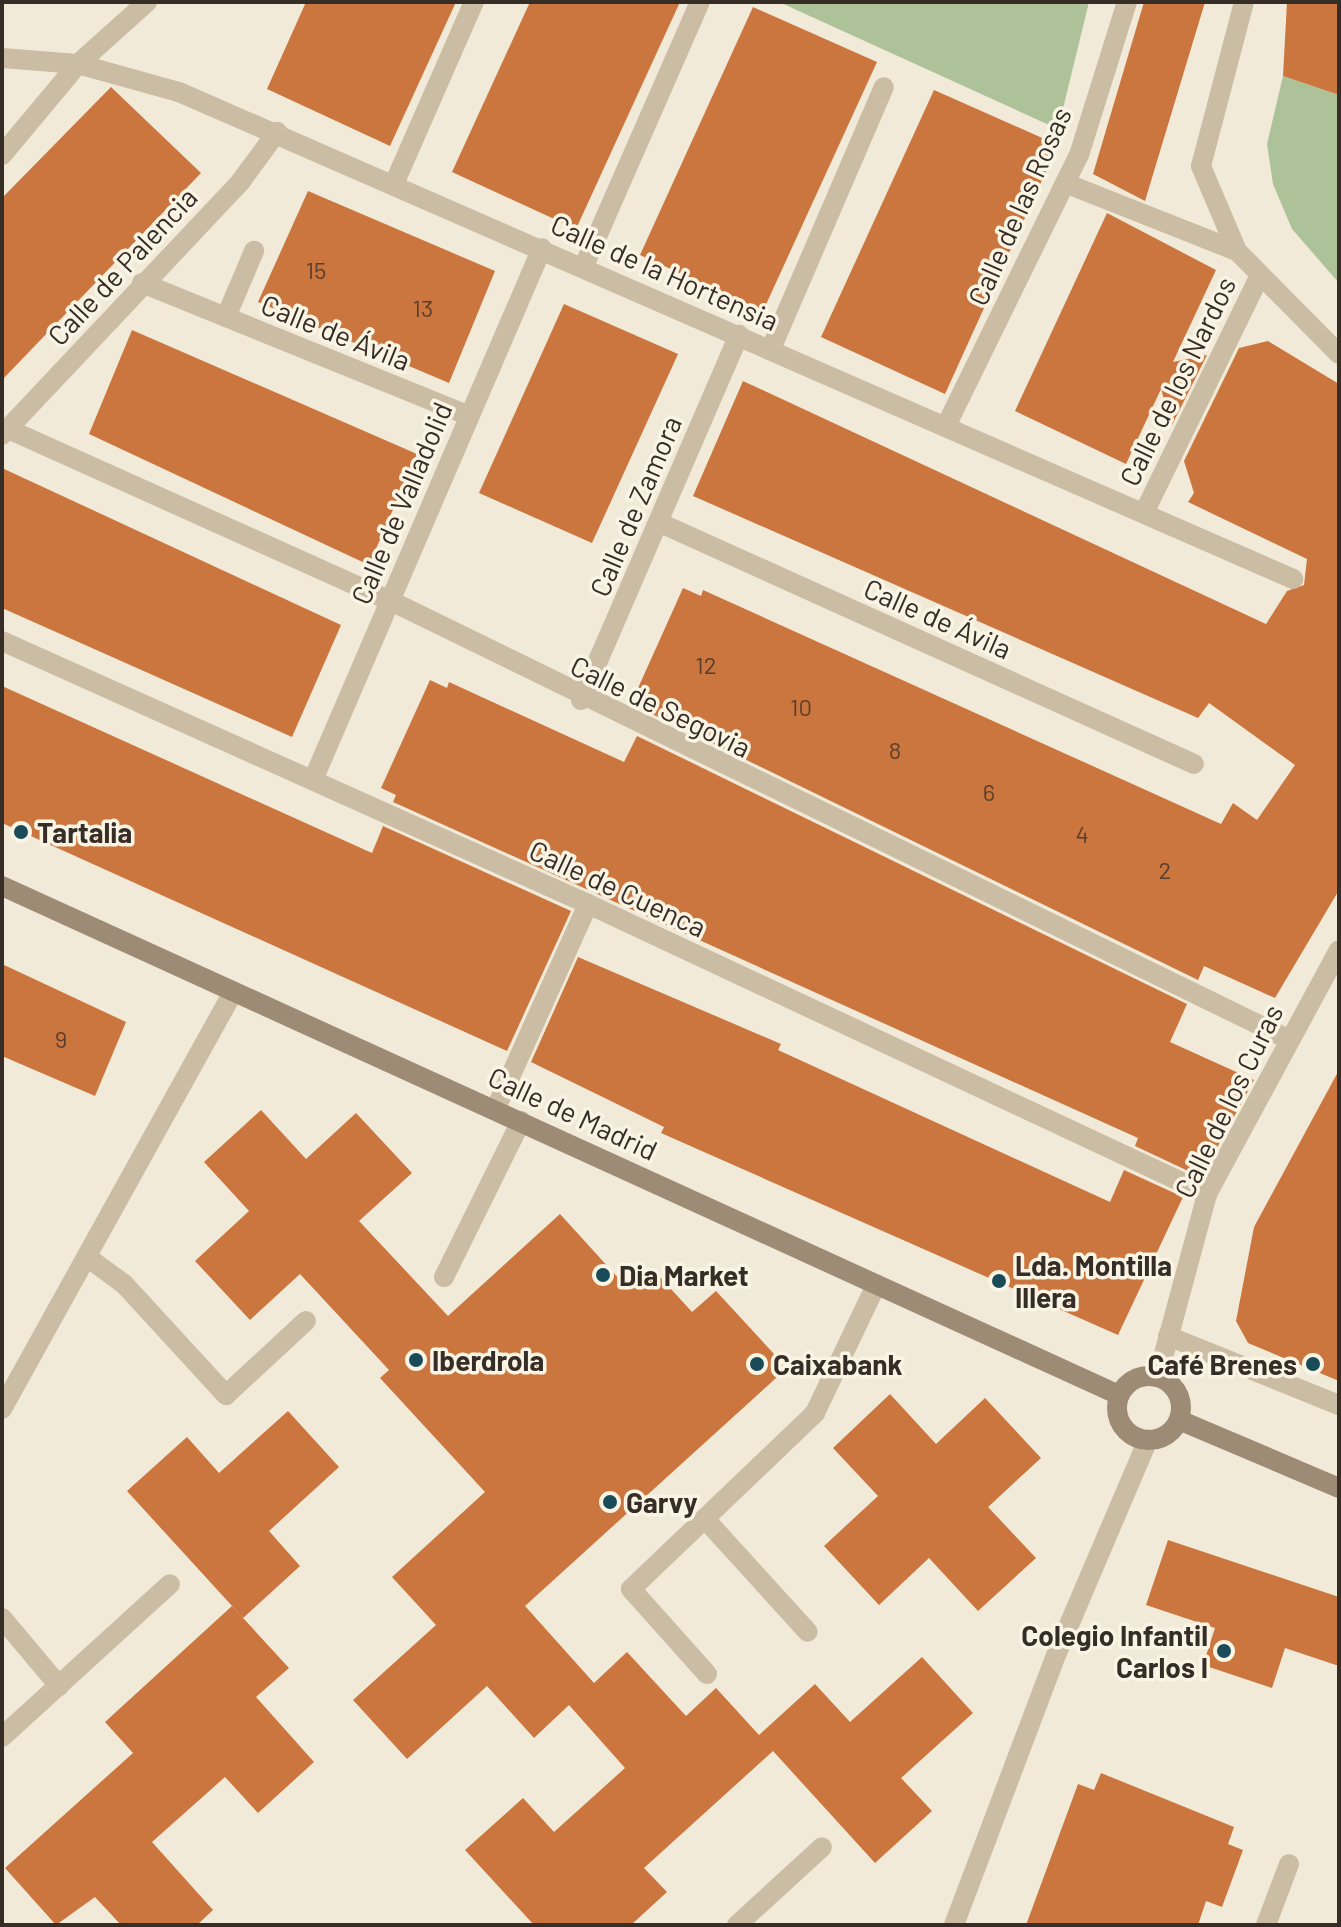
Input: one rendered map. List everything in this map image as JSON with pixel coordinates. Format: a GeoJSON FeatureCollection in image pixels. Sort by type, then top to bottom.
{"type":"FeatureCollection","features":[{"type":"Feature","properties":{"kind":"street"},"geometry":{"type":"LineString","coordinates":[[2,155],[78,64],[147,2]]}},
{"type":"Feature","properties":{"kind":"street"},"geometry":{"type":"LineString","coordinates":[[394,184],[474,2]]}},
{"type":"Feature","properties":{"kind":"street"},"geometry":{"type":"LineString","coordinates":[[584,266],[700,2]]}},
{"type":"Feature","properties":{"kind":"street","name":"Calle de las Rosas"},"geometry":{"type":"LineString","coordinates":[[946,426],[1065,183],[1127,2]]}},
{"type":"Feature","properties":{"kind":"street"},"geometry":{"type":"LineString","coordinates":[[1244,2],[1201,166],[1237,251],[1339,354]]}},
{"type":"Feature","properties":{"kind":"street","name":"Calle de la Hortensia"},"geometry":{"type":"LineString","coordinates":[[2,58],[78,64],[179,92],[584,266],[1293,579]]}},
{"type":"Feature","properties":{"kind":"street"},"geometry":{"type":"LineString","coordinates":[[771,349],[884,87]]}},
{"type":"Feature","properties":{"kind":"street","name":"Calle de Palencia"},"geometry":{"type":"LineString","coordinates":[[5,432],[241,181],[277,132]]}},
{"type":"Feature","properties":{"kind":"street"},"geometry":{"type":"LineString","coordinates":[[1065,183],[1237,251]]}},
{"type":"Feature","properties":{"kind":"street","name":"Calle de Valladolid"},"geometry":{"type":"LineString","coordinates":[[313,780],[542,248]]}},
{"type":"Feature","properties":{"kind":"street","name":"Calle de Ávila"},"geometry":{"type":"LineString","coordinates":[[226,317],[254,251]]}},
{"type":"Feature","properties":{"kind":"street","name":"Calle de los Nardos"},"geometry":{"type":"LineString","coordinates":[[1144,513],[1260,275]]}},
{"type":"Feature","properties":{"kind":"street","name":"Calle de Ávila"},"geometry":{"type":"LineString","coordinates":[[142,283],[469,416]]}},
{"type":"Feature","properties":{"kind":"street","name":"Calle de Zamora"},"geometry":{"type":"LineString","coordinates":[[581,700],[739,335]]}},
{"type":"Feature","properties":{"kind":"street","name":"Calle de Segovia"},"geometry":{"type":"LineString","coordinates":[[5,432],[389,600],[581,700],[1251,1015],[1288,1039]]}},
{"type":"Feature","properties":{"kind":"street","name":"Calle de Ávila"},"geometry":{"type":"LineString","coordinates":[[658,522],[1194,764]]}},
{"type":"Feature","properties":{"kind":"street","name":"Calle de Cuenca"},"geometry":{"type":"LineString","coordinates":[[2,641],[588,904],[1207,1194]]}},
{"type":"Feature","properties":{"kind":"street","name":"Calle de Madrid"},"geometry":{"type":"LineString","coordinates":[[2,886],[496,1108],[1119,1395]]}},
{"type":"Feature","properties":{"kind":"street"},"geometry":{"type":"LineString","coordinates":[[496,1108],[588,904]]}},
{"type":"Feature","properties":{"kind":"street","name":"Calle de los Curas"},"geometry":{"type":"LineString","coordinates":[[1158,1376],[1207,1194],[1288,1039],[1339,950]]}},
{"type":"Feature","properties":{"kind":"street"},"geometry":{"type":"LineString","coordinates":[[2,1409],[233,992]]}},
{"type":"Feature","properties":{"kind":"street"},"geometry":{"type":"LineString","coordinates":[[444,1277],[521,1121]]}},
{"type":"Feature","properties":{"kind":"street"},"geometry":{"type":"LineString","coordinates":[[87,1257],[124,1284],[226,1395],[306,1321]]}},
{"type":"Feature","properties":{"kind":"street"},"geometry":{"type":"LineString","coordinates":[[707,1674],[631,1589],[815,1413],[876,1285]]}},
{"type":"Feature","properties":{"kind":"street"},"geometry":{"type":"LineString","coordinates":[[1168,1336],[1339,1405]]}},
{"type":"Feature","properties":{"kind":"street"},"geometry":{"type":"LineString","coordinates":[[1148,1440],[1121,1425],[1119,1395],[1142,1375],[1158,1376],[1179,1393],[1179,1420]]}},
{"type":"Feature","properties":{"kind":"street"},"geometry":{"type":"LineString","coordinates":[[954,1925],[1106,1530],[1148,1440],[1179,1420]]}},
{"type":"Feature","properties":{"kind":"street"},"geometry":{"type":"LineString","coordinates":[[1179,1420],[1339,1488]]}},
{"type":"Feature","properties":{"kind":"street"},"geometry":{"type":"LineString","coordinates":[[706,1520],[808,1632]]}},
{"type":"Feature","properties":{"kind":"street"},"geometry":{"type":"LineString","coordinates":[[2,1737],[170,1584]]}},
{"type":"Feature","properties":{"kind":"street"},"geometry":{"type":"LineString","coordinates":[[2,1618],[59,1686]]}},
{"type":"Feature","properties":{"kind":"street"},"geometry":{"type":"LineString","coordinates":[[737,1925],[822,1847]]}},
{"type":"Feature","properties":{"kind":"street"},"geometry":{"type":"LineString","coordinates":[[1266,1925],[1289,1864]]}},
{"type":"Feature","properties":{"kind":"green space"},"geometry":{"type":"Polygon","coordinates":[[[779,2],[1089,2],[1058,129],[779,2]]]}},
{"type":"Feature","properties":{"kind":"green space"},"geometry":{"type":"Polygon","coordinates":[[[1283,76],[1339,95],[1339,283],[1292,229],[1273,184],[1267,144],[1283,76]]]}},
{"type":"Feature","properties":{"kind":"building"},"geometry":{"type":"Polygon","coordinates":[[[306,2],[456,2],[390,146],[267,89],[306,2]]]}},
{"type":"Feature","properties":{"kind":"building"},"geometry":{"type":"Polygon","coordinates":[[[530,2],[680,2],[576,229],[452,172],[530,2]]]}},
{"type":"Feature","properties":{"kind":"building"},"geometry":{"type":"Polygon","coordinates":[[[1144,2],[1205,2],[1145,201],[1093,174],[1144,2]]]}},
{"type":"Feature","properties":{"kind":"building"},"geometry":{"type":"Polygon","coordinates":[[[1287,2],[1339,2],[1339,95],[1283,76],[1287,2]]]}},
{"type":"Feature","properties":{"kind":"building"},"geometry":{"type":"Polygon","coordinates":[[[753,7],[877,62],[763,311],[640,255],[753,7]]]}},
{"type":"Feature","properties":{"kind":"building"},"geometry":{"type":"Polygon","coordinates":[[[111,87],[201,173],[2,380],[2,198],[111,87]]]}},
{"type":"Feature","properties":{"kind":"building"},"geometry":{"type":"Polygon","coordinates":[[[934,90],[1058,145],[945,394],[821,337],[934,90]]]}},
{"type":"Feature","properties":{"kind":"building"},"geometry":{"type":"Polygon","coordinates":[[[308,191],[495,271],[449,383],[258,302],[308,191]]]}},
{"type":"Feature","properties":{"kind":"building"},"geometry":{"type":"Polygon","coordinates":[[[1107,213],[1216,270],[1173,362],[1207,355],[1172,425],[1161,389],[1126,464],[1015,411],[1107,213]]]}},
{"type":"Feature","properties":{"kind":"building"},"geometry":{"type":"Polygon","coordinates":[[[564,304],[678,354],[592,543],[479,493],[564,304]]]}},
{"type":"Feature","properties":{"kind":"building"},"geometry":{"type":"Polygon","coordinates":[[[132,330],[417,454],[369,565],[89,434],[132,330]]]}},
{"type":"Feature","properties":{"kind":"building"},"geometry":{"type":"Polygon","coordinates":[[[1268,341],[1339,384],[1339,890],[1275,998],[1204,966],[1198,980],[648,712],[652,705],[634,697],[683,588],[701,596],[703,590],[1221,824],[1233,803],[1257,820],[1295,765],[1209,703],[1198,718],[693,496],[743,381],[1266,624],[1287,591],[1304,585],[1307,559],[1188,502],[1194,493],[1184,461],[1239,348],[1268,341]]]}},
{"type":"Feature","properties":{"kind":"building"},"geometry":{"type":"Polygon","coordinates":[[[2,468],[341,625],[292,737],[2,608],[2,468]]]}},
{"type":"Feature","properties":{"kind":"building"},"geometry":{"type":"Polygon","coordinates":[[[430,680],[447,688],[449,682],[624,762],[637,736],[1187,1004],[1170,1042],[1254,1080],[1201,1177],[1135,1146],[1138,1138],[393,802],[396,795],[381,788],[430,680]]]}},
{"type":"Feature","properties":{"kind":"building"},"geometry":{"type":"Polygon","coordinates":[[[2,686],[372,853],[383,826],[571,911],[507,1051],[2,823],[2,686]]]}},
{"type":"Feature","properties":{"kind":"building"},"geometry":{"type":"Polygon","coordinates":[[[578,957],[781,1044],[778,1050],[1110,1202],[1124,1170],[1183,1197],[1118,1335],[661,1133],[664,1127],[531,1062],[578,957]]]}},
{"type":"Feature","properties":{"kind":"building"},"geometry":{"type":"Polygon","coordinates":[[[2,964],[126,1022],[95,1096],[2,1056],[2,964]]]}},
{"type":"Feature","properties":{"kind":"building"},"geometry":{"type":"Polygon","coordinates":[[[1339,1070],[1339,1381],[1248,1343],[1236,1321],[1254,1227],[1339,1070]]]}},
{"type":"Feature","properties":{"kind":"building"},"geometry":{"type":"Polygon","coordinates":[[[261,1110],[306,1159],[356,1113],[412,1173],[359,1221],[448,1316],[560,1214],[621,1281],[630,1272],[637,1280],[651,1267],[692,1312],[716,1291],[787,1368],[525,1606],[594,1683],[627,1652],[686,1716],[716,1688],[759,1735],[815,1684],[850,1722],[922,1657],[973,1713],[901,1778],[932,1811],[875,1863],[773,1751],[644,1868],[667,1892],[631,1925],[534,1925],[465,1850],[523,1798],[554,1832],[625,1768],[569,1705],[534,1738],[487,1686],[407,1759],[353,1700],[436,1625],[392,1577],[485,1492],[380,1378],[389,1370],[300,1274],[250,1320],[195,1261],[249,1211],[204,1162],[261,1110]]]}},
{"type":"Feature","properties":{"kind":"building"},"geometry":{"type":"Polygon","coordinates":[[[890,1394],[936,1444],[985,1398],[1041,1458],[988,1507],[1036,1558],[978,1611],[929,1558],[879,1605],[824,1546],[878,1496],[833,1448],[890,1394]]]}},
{"type":"Feature","properties":{"kind":"building"},"geometry":{"type":"Polygon","coordinates":[[[288,1411],[339,1467],[269,1531],[300,1566],[243,1618],[127,1491],[187,1437],[219,1473],[288,1411]]]}},
{"type":"Feature","properties":{"kind":"building"},"geometry":{"type":"Polygon","coordinates":[[[1168,1540],[1339,1597],[1339,1666],[1285,1648],[1272,1688],[1203,1665],[1215,1628],[1146,1605],[1168,1540]]]}},
{"type":"Feature","properties":{"kind":"building"},"geometry":{"type":"Polygon","coordinates":[[[232,1606],[289,1668],[256,1697],[314,1762],[258,1813],[225,1777],[152,1842],[213,1910],[197,1925],[121,1925],[95,1897],[56,1925],[5,1868],[133,1753],[105,1722],[232,1606]]]}},
{"type":"Feature","properties":{"kind":"building"},"geometry":{"type":"Polygon","coordinates":[[[1101,1773],[1234,1827],[1228,1844],[1243,1850],[1222,1907],[1206,1901],[1198,1925],[1026,1925],[1078,1784],[1094,1790],[1101,1773]]]}},
{"type":"Feature","properties":{"kind":"place","name":"Tartalia"},"geometry":{"type":"Point","coordinates":[21,832]}},
{"type":"Feature","properties":{"kind":"place","name":"Dia Market"},"geometry":{"type":"Point","coordinates":[603,1275]}},
{"type":"Feature","properties":{"kind":"place","name":"Lda. Montilla Illera"},"geometry":{"type":"Point","coordinates":[999,1281]}},
{"type":"Feature","properties":{"kind":"place","name":"Iberdrola"},"geometry":{"type":"Point","coordinates":[416,1360]}},
{"type":"Feature","properties":{"kind":"place","name":"Caixabank"},"geometry":{"type":"Point","coordinates":[757,1364]}},
{"type":"Feature","properties":{"kind":"place","name":"Café Brenes"},"geometry":{"type":"Point","coordinates":[1313,1364]}},
{"type":"Feature","properties":{"kind":"place","name":"Garvy"},"geometry":{"type":"Point","coordinates":[610,1502]}},
{"type":"Feature","properties":{"kind":"place","name":"Colegio Infantil Carlos I"},"geometry":{"type":"Point","coordinates":[1224,1651]}}]}
